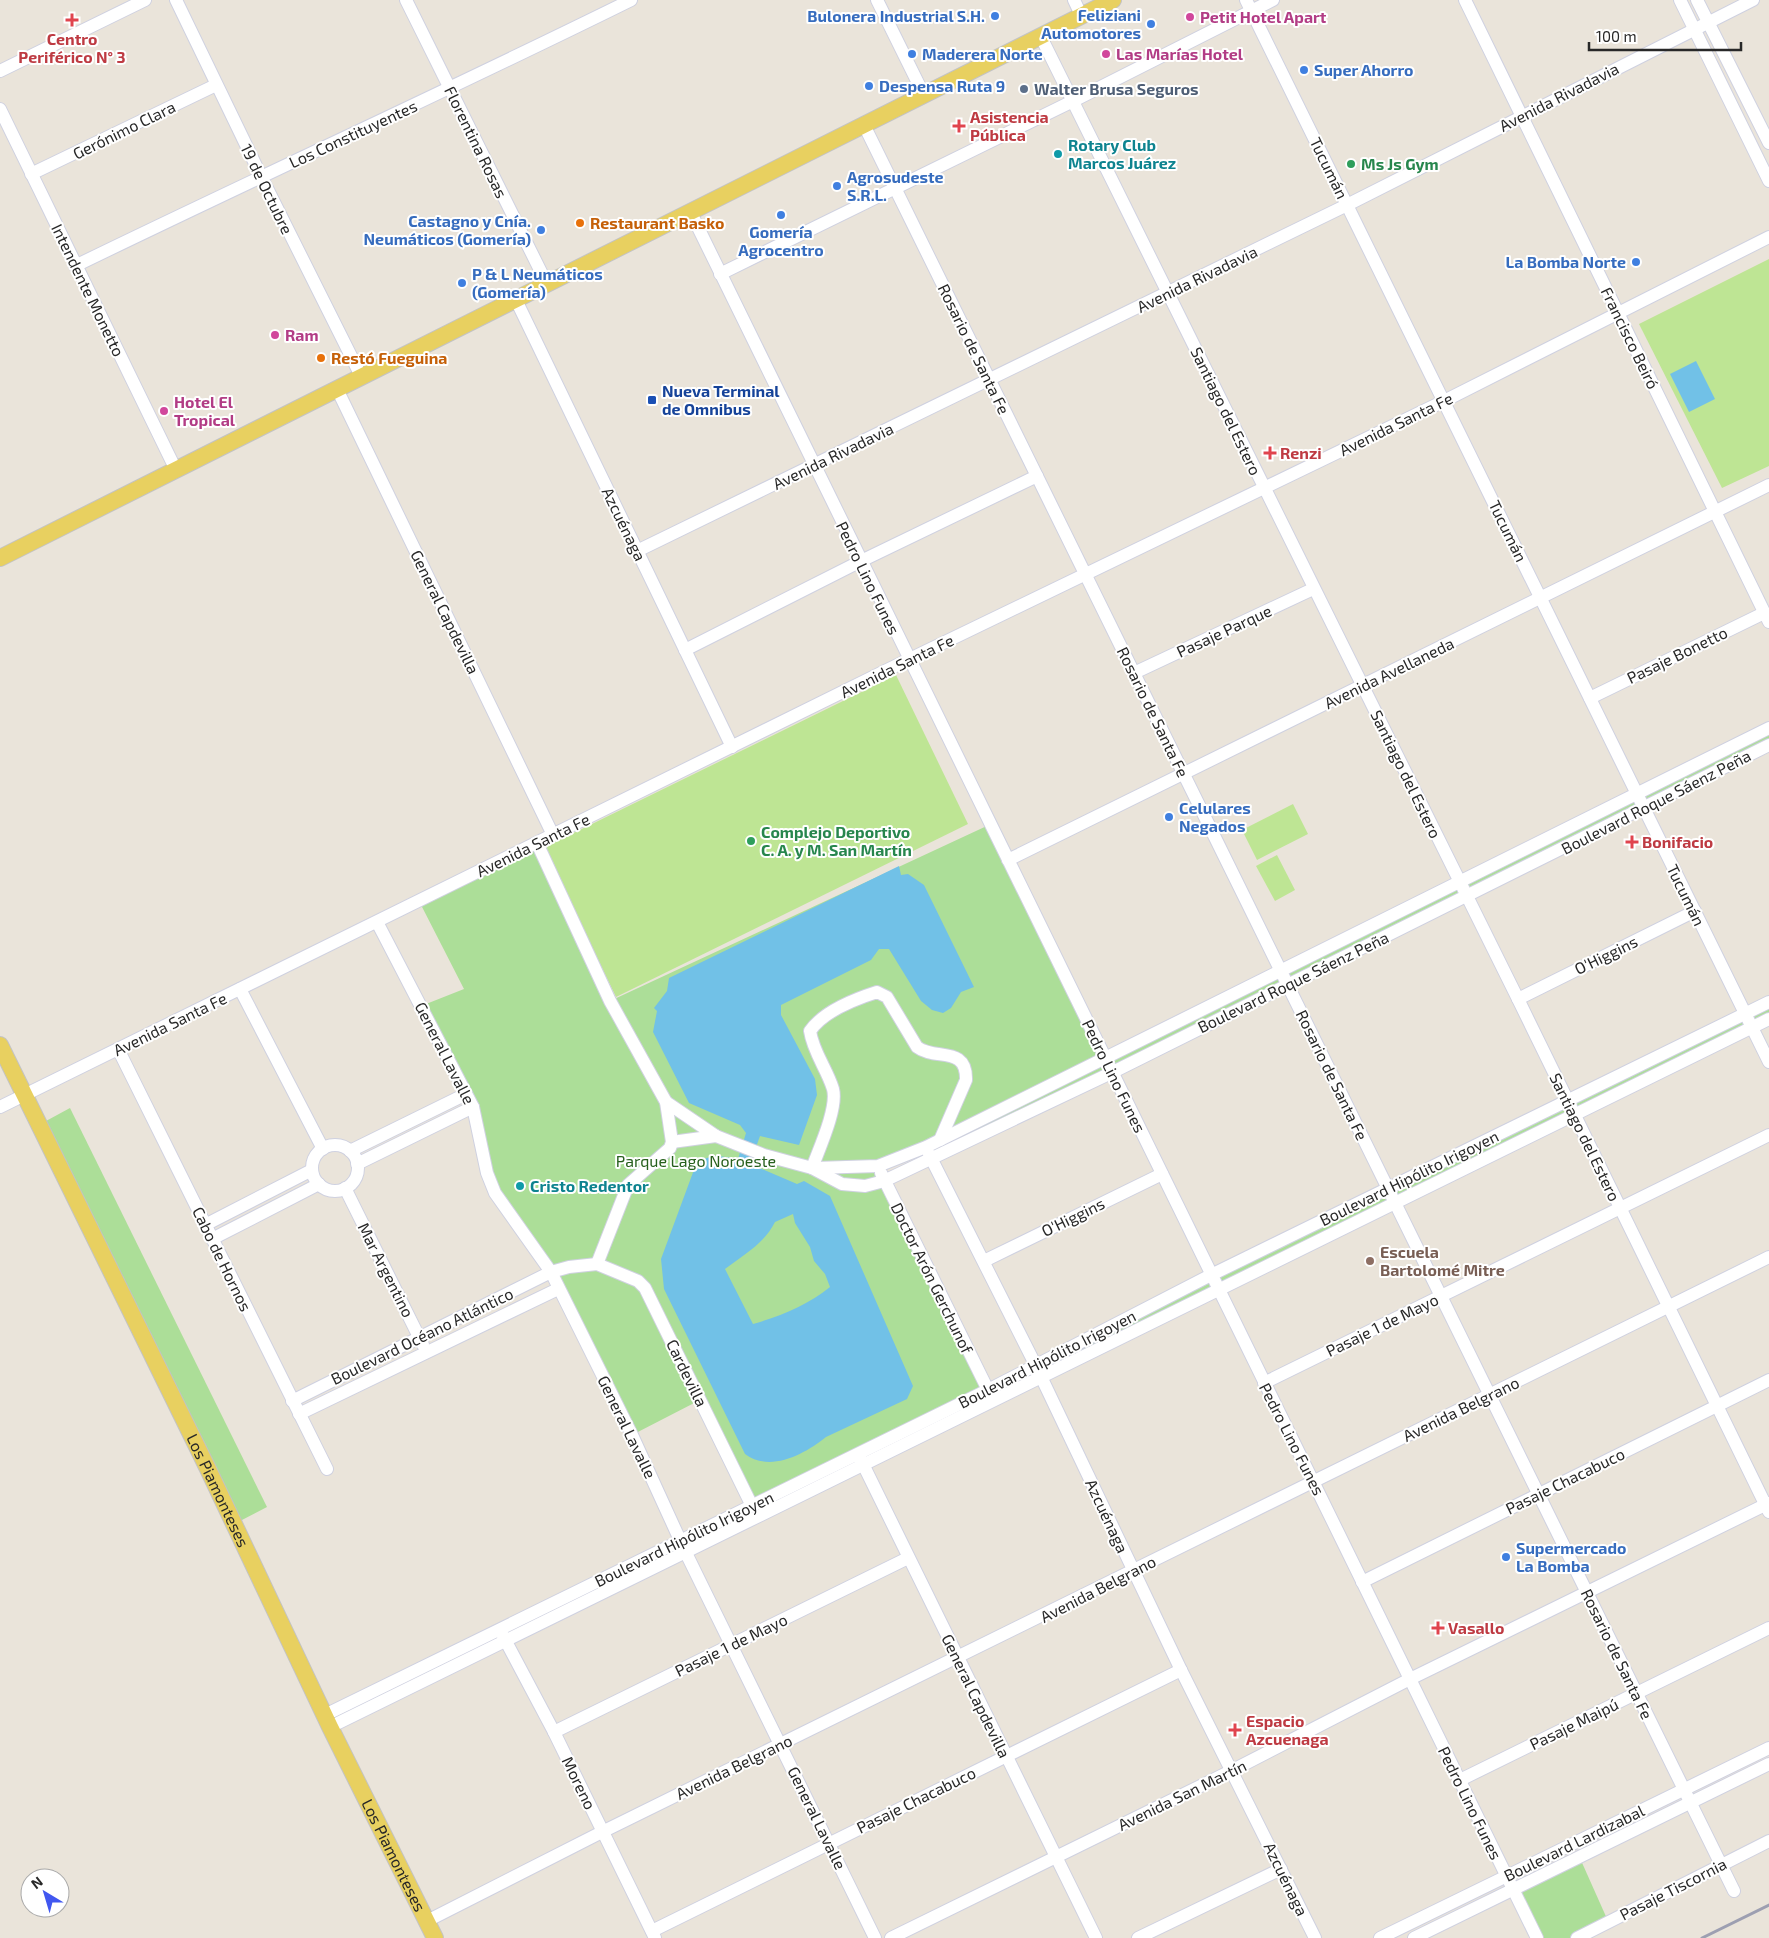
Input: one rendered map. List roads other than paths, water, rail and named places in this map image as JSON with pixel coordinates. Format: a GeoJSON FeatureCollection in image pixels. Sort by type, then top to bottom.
{"type":"FeatureCollection","features":[{"type":"Feature","properties":{"kind":"main road"},"geometry":{"type":"LineString","coordinates":[[0,558],[360,376],[690,214],[1113,0]]}},
{"type":"Feature","properties":{"kind":"main road","name":"Los Piamonteses"},"geometry":{"type":"LineString","coordinates":[[0,1045],[435,1938]]}},
{"type":"Feature","properties":{"kind":"street"},"geometry":{"type":"LineString","coordinates":[[0,71],[145,0]]}},
{"type":"Feature","properties":{"kind":"street","name":"19 de Octubre"},"geometry":{"type":"LineString","coordinates":[[176,0],[260,176],[360,376]]}},
{"type":"Feature","properties":{"kind":"street","name":"Florentina Rosas"},"geometry":{"type":"LineString","coordinates":[[406,0],[547,284]]}},
{"type":"Feature","properties":{"kind":"street","name":"Los Constituyentes"},"geometry":{"type":"LineString","coordinates":[[75,266],[260,176],[450,90],[631,0]]}},
{"type":"Feature","properties":{"kind":"street"},"geometry":{"type":"LineString","coordinates":[[878,0],[924,95]]}},
{"type":"Feature","properties":{"kind":"street"},"geometry":{"type":"LineString","coordinates":[[1074,0],[1082,15]]}},
{"type":"Feature","properties":{"kind":"street"},"geometry":{"type":"LineString","coordinates":[[720,274],[1073,101],[1249,5],[1273,0]]}},
{"type":"Feature","properties":{"kind":"street","name":"Francisco Beiró"},"geometry":{"type":"LineString","coordinates":[[1465,0],[1523,115],[1714,513],[1767,617]]}},
{"type":"Feature","properties":{"kind":"street"},"geometry":{"type":"LineString","coordinates":[[1680,0],[1769,182]]}},
{"type":"Feature","properties":{"kind":"street"},"geometry":{"type":"LineString","coordinates":[[1697,0],[1769,143]]}},
{"type":"Feature","properties":{"kind":"street","name":"Avenida Rivadavia"},"geometry":{"type":"LineString","coordinates":[[637,552],[1347,205],[1754,0]]}},
{"type":"Feature","properties":{"kind":"street","name":"Tucumán"},"geometry":{"type":"LineString","coordinates":[[1249,5],[1769,1062]]}},
{"type":"Feature","properties":{"kind":"street","name":"Santiago del Estero"},"geometry":{"type":"LineString","coordinates":[[1041,37],[1768,1507]]}},
{"type":"Feature","properties":{"kind":"street","name":"Gerónimo Clara"},"geometry":{"type":"LineString","coordinates":[[31,174],[216,85]]}},
{"type":"Feature","properties":{"kind":"street","name":"Intendente Monetto"},"geometry":{"type":"LineString","coordinates":[[0,109],[176,470]]}},
{"type":"Feature","properties":{"kind":"street","name":"Rosario de Santa Fe"},"geometry":{"type":"LineString","coordinates":[[864,125],[1734,1891]]}},
{"type":"Feature","properties":{"kind":"street","name":"Pedro Lino Funes"},"geometry":{"type":"LineString","coordinates":[[690,214],[1537,1938]]}},
{"type":"Feature","properties":{"kind":"street","name":"Avenida Santa Fe"},"geometry":{"type":"LineString","coordinates":[[0,1107],[1085,574],[1444,401],[1769,237]]}},
{"type":"Feature","properties":{"kind":"street","name":"Azcuénaga"},"geometry":{"type":"LineString","coordinates":[[516,300],[732,747]]}},
{"type":"Feature","properties":{"kind":"street","name":"General Capdevilla"},"geometry":{"type":"LineString","coordinates":[[337,389],[553,835]]}},
{"type":"Feature","properties":{"kind":"street"},"geometry":{"type":"LineString","coordinates":[[685,650],[861,561],[1037,476]]}},
{"type":"Feature","properties":{"kind":"street","name":"Avenida Avellaneda"},"geometry":{"type":"LineString","coordinates":[[1008,860],[1769,485]]}},
{"type":"Feature","properties":{"kind":"street","name":"Pasaje Parque"},"geometry":{"type":"LineString","coordinates":[[1134,674],[1313,589]]}},
{"type":"Feature","properties":{"kind":"street","name":"Pasaje Bonetto"},"geometry":{"type":"LineString","coordinates":[[1590,698],[1767,617]]}},
{"type":"Feature","properties":{"kind":"street","name":"Boulevard Roque Sáenz Peña"},"geometry":{"type":"LineString","coordinates":[[812,1168],[878,1166],[926,1147],[1769,728]]}},
{"type":"Feature","properties":{"kind":"street","name":"Boulevard Roque Sáenz Peña"},"geometry":{"type":"LineString","coordinates":[[666,1102],[716,1136],[764,1155],[812,1168],[842,1184],[866,1186],[884,1181],[1111,1073],[1769,745]]}},
{"type":"Feature","properties":{"kind":"street"},"geometry":{"type":"LineString","coordinates":[[537,843],[610,1001],[666,1102],[672,1142],[665,1154],[628,1186],[597,1264]]}},
{"type":"Feature","properties":{"kind":"street","name":"O'Higgins"},"geometry":{"type":"LineString","coordinates":[[1518,999],[1695,912]]}},
{"type":"Feature","properties":{"kind":"street","name":"General Lavalle"},"geometry":{"type":"LineString","coordinates":[[377,922],[473,1106],[487,1173],[495,1193],[551,1272],[632,1435],[875,1938]]}},
{"type":"Feature","properties":{"kind":"street"},"geometry":{"type":"LineString","coordinates":[[240,989],[323,1148]]}},
{"type":"Feature","properties":{"kind":"street"},"geometry":{"type":"LineString","coordinates":[[812,1168],[835,1098],[822,1063],[812,1043],[810,1031],[817,1022],[863,996],[877,992],[887,997],[917,1046],[924,1052],[950,1055],[960,1060],[966,1071],[966,1080],[940,1140]]}},
{"type":"Feature","properties":{"kind":"street","name":"Boulevard Hipólito Irigoyen"},"geometry":{"type":"LineString","coordinates":[[328,1721],[860,1459],[1035,1364],[1211,1275],[1769,1002]]}},
{"type":"Feature","properties":{"kind":"street","name":"Boulevard Hipólito Irigoyen"},"geometry":{"type":"LineString","coordinates":[[684,1546],[752,1506],[1041,1377],[1769,1019]]}},
{"type":"Feature","properties":{"kind":"street","name":"Cabo de Hornos"},"geometry":{"type":"LineString","coordinates":[[118,1049],[327,1469]]}},
{"type":"Feature","properties":{"kind":"street"},"geometry":{"type":"LineString","coordinates":[[350,1151],[466,1094]]}},
{"type":"Feature","properties":{"kind":"street"},"geometry":{"type":"LineString","coordinates":[[357,1164],[473,1106]]}},
{"type":"Feature","properties":{"kind":"street","name":"Pasaje 1 de Mayo"},"geometry":{"type":"LineString","coordinates":[[1264,1383],[1769,1135]]}},
{"type":"Feature","properties":{"kind":"street"},"geometry":{"type":"LineString","coordinates":[[672,1142],[716,1136]]}},
{"type":"Feature","properties":{"kind":"street"},"geometry":{"type":"LineString","coordinates":[[334,1145],[350,1151],[357,1164],[355,1178],[345,1188],[331,1190],[319,1184],[312,1170],[314,1158],[323,1148],[334,1145]]}},
{"type":"Feature","properties":{"kind":"street","name":"Azcuénaga"},"geometry":{"type":"LineString","coordinates":[[926,1147],[984,1260],[1181,1670],[1315,1938]]}},
{"type":"Feature","properties":{"kind":"street","name":"Doctor Arón Gerchunof"},"geometry":{"type":"LineString","coordinates":[[878,1166],[988,1390]]}},
{"type":"Feature","properties":{"kind":"street"},"geometry":{"type":"LineString","coordinates":[[205,1225],[312,1170]]}},
{"type":"Feature","properties":{"kind":"street","name":"O'Higgins"},"geometry":{"type":"LineString","coordinates":[[984,1260],[1162,1174]]}},
{"type":"Feature","properties":{"kind":"street"},"geometry":{"type":"LineString","coordinates":[[212,1239],[319,1184]]}},
{"type":"Feature","properties":{"kind":"street","name":"Mar Argentino"},"geometry":{"type":"LineString","coordinates":[[345,1188],[426,1352]]}},
{"type":"Feature","properties":{"kind":"street","name":"Avenida Belgrano"},"geometry":{"type":"LineString","coordinates":[[427,1921],[602,1832],[957,1659],[1769,1257]]}},
{"type":"Feature","properties":{"kind":"street","name":"Boulevard Océano Atlántico"},"geometry":{"type":"LineString","coordinates":[[292,1401],[551,1272],[569,1267],[597,1264]]}},
{"type":"Feature","properties":{"kind":"street","name":"Cardevilla"},"geometry":{"type":"LineString","coordinates":[[597,1264],[638,1281],[645,1288],[752,1506]]}},
{"type":"Feature","properties":{"kind":"street","name":"Boulevard Océano Atlántico"},"geometry":{"type":"LineString","coordinates":[[299,1414],[558,1289]]}},
{"type":"Feature","properties":{"kind":"street","name":"Pasaje Chacabuco"},"geometry":{"type":"LineString","coordinates":[[1362,1582],[1769,1380]]}},
{"type":"Feature","properties":{"kind":"street","name":"General Capdevilla"},"geometry":{"type":"LineString","coordinates":[[860,1459],[1096,1938]]}},
{"type":"Feature","properties":{"kind":"street","name":"Avenida San Martín"},"geometry":{"type":"LineString","coordinates":[[891,1938],[1232,1771],[1410,1679],[1768,1507]]}},
{"type":"Feature","properties":{"kind":"street","name":"Pasaje 1 de Mayo"},"geometry":{"type":"LineString","coordinates":[[554,1732],[908,1558]]}},
{"type":"Feature","properties":{"kind":"street","name":"Pasaje Maipú"},"geometry":{"type":"LineString","coordinates":[[1460,1780],[1769,1628]]}},
{"type":"Feature","properties":{"kind":"street","name":"Moreno"},"geometry":{"type":"LineString","coordinates":[[502,1635],[554,1732],[653,1934]]}},
{"type":"Feature","properties":{"kind":"street","name":"Pasaje Chacabuco"},"geometry":{"type":"LineString","coordinates":[[653,1934],[829,1842],[1181,1670]]}},
{"type":"Feature","properties":{"kind":"street","name":"Boulevard Lardizabal"},"geometry":{"type":"LineString","coordinates":[[1380,1938],[1769,1748]]}},
{"type":"Feature","properties":{"kind":"street","name":"Boulevard Lardizabal"},"geometry":{"type":"LineString","coordinates":[[1414,1938],[1769,1764]]}},
{"type":"Feature","properties":{"kind":"street","name":"Pasaje Tiscornia"},"geometry":{"type":"LineString","coordinates":[[1577,1938],[1721,1864],[1769,1842]]}},
{"type":"Feature","properties":{"kind":"street"},"geometry":{"type":"LineString","coordinates":[[1138,1938],[1281,1869]]}},
{"type":"Feature","properties":{"kind":"water"},"geometry":{"type":"Polygon","coordinates":[[[1696,361],[1715,399],[1689,412],[1670,374],[1696,361]]]}},
{"type":"Feature","properties":{"kind":"water"},"geometry":{"type":"Polygon","coordinates":[[[899,866],[901,875],[908,874],[924,885],[974,987],[961,992],[951,1008],[943,1013],[932,1010],[921,1001],[889,949],[879,949],[871,960],[781,1005],[781,1015],[815,1079],[817,1095],[799,1145],[760,1136],[750,1164],[797,1184],[804,1181],[830,1196],[913,1386],[907,1399],[826,1437],[808,1450],[787,1459],[765,1462],[745,1454],[664,1289],[661,1259],[695,1167],[709,1157],[720,1156],[738,1159],[746,1133],[740,1125],[689,1103],[653,1032],[657,1011],[654,1008],[667,991],[669,978],[899,866]],[[793,1214],[775,1222],[759,1243],[725,1269],[753,1324],[794,1309],[830,1287],[825,1274],[814,1261],[810,1247],[795,1223],[793,1214]]]}},
{"type":"Feature","properties":{"kind":"railway"},"geometry":{"type":"LineString","coordinates":[[1702,1938],[1769,1905]]}},
{"type":"Feature","properties":{"kind":"place","name":"Bulonera Industrial S.H."},"geometry":{"type":"Point","coordinates":[995,16]}},
{"type":"Feature","properties":{"kind":"place","name":"Petit Hotel Apart"},"geometry":{"type":"Point","coordinates":[1190,17]}},
{"type":"Feature","properties":{"kind":"place","name":"Centro Periférico N° 3"},"geometry":{"type":"Point","coordinates":[72,20]}},
{"type":"Feature","properties":{"kind":"place","name":"Feliziani Automotores"},"geometry":{"type":"Point","coordinates":[1151,24]}},
{"type":"Feature","properties":{"kind":"place","name":"Maderera Norte"},"geometry":{"type":"Point","coordinates":[912,54]}},
{"type":"Feature","properties":{"kind":"place","name":"Las Marías Hotel"},"geometry":{"type":"Point","coordinates":[1106,54]}},
{"type":"Feature","properties":{"kind":"place","name":"Super Ahorro"},"geometry":{"type":"Point","coordinates":[1304,70]}},
{"type":"Feature","properties":{"kind":"place","name":"Despensa Ruta 9"},"geometry":{"type":"Point","coordinates":[869,86]}},
{"type":"Feature","properties":{"kind":"place","name":"Walter Brusa Seguros"},"geometry":{"type":"Point","coordinates":[1024,89]}},
{"type":"Feature","properties":{"kind":"place","name":"Asistencia Pública"},"geometry":{"type":"Point","coordinates":[959,126]}},
{"type":"Feature","properties":{"kind":"place","name":"Rotary Club Marcos Juárez"},"geometry":{"type":"Point","coordinates":[1058,154]}},
{"type":"Feature","properties":{"kind":"place","name":"Ms Js Gym"},"geometry":{"type":"Point","coordinates":[1351,164]}},
{"type":"Feature","properties":{"kind":"place","name":"Agrosudeste S.R.L."},"geometry":{"type":"Point","coordinates":[837,186]}},
{"type":"Feature","properties":{"kind":"place","name":"Gomería Agrocentro"},"geometry":{"type":"Point","coordinates":[781,215]}},
{"type":"Feature","properties":{"kind":"place","name":"Restaurant Basko"},"geometry":{"type":"Point","coordinates":[580,223]}},
{"type":"Feature","properties":{"kind":"place","name":"Castagno y Cnía. Neumáticos (Gomería)"},"geometry":{"type":"Point","coordinates":[541,230]}},
{"type":"Feature","properties":{"kind":"place","name":"La Bomba Norte"},"geometry":{"type":"Point","coordinates":[1636,262]}},
{"type":"Feature","properties":{"kind":"place","name":"P & L Neumáticos (Gomería)"},"geometry":{"type":"Point","coordinates":[462,283]}},
{"type":"Feature","properties":{"kind":"place","name":"Ram"},"geometry":{"type":"Point","coordinates":[275,335]}},
{"type":"Feature","properties":{"kind":"place","name":"Restó Fueguina"},"geometry":{"type":"Point","coordinates":[321,358]}},
{"type":"Feature","properties":{"kind":"place","name":"Nueva Terminal de Omnibus"},"geometry":{"type":"Point","coordinates":[652,400]}},
{"type":"Feature","properties":{"kind":"place","name":"Hotel El Tropical"},"geometry":{"type":"Point","coordinates":[164,411]}},
{"type":"Feature","properties":{"kind":"place","name":"Renzi"},"geometry":{"type":"Point","coordinates":[1270,453]}},
{"type":"Feature","properties":{"kind":"place","name":"Celulares Negados"},"geometry":{"type":"Point","coordinates":[1169,817]}},
{"type":"Feature","properties":{"kind":"place","name":"Complejo Deportivo C. A. y M. San Martín"},"geometry":{"type":"Point","coordinates":[751,841]}},
{"type":"Feature","properties":{"kind":"place","name":"Bonifacio"},"geometry":{"type":"Point","coordinates":[1632,842]}},
{"type":"Feature","properties":{"kind":"place","name":"Cristo Redentor"},"geometry":{"type":"Point","coordinates":[520,1186]}},
{"type":"Feature","properties":{"kind":"place","name":"Escuela Bartolomé Mitre"},"geometry":{"type":"Point","coordinates":[1370,1261]}},
{"type":"Feature","properties":{"kind":"place","name":"Supermercado La Bomba"},"geometry":{"type":"Point","coordinates":[1506,1557]}},
{"type":"Feature","properties":{"kind":"place","name":"Vasallo"},"geometry":{"type":"Point","coordinates":[1438,1628]}},
{"type":"Feature","properties":{"kind":"place","name":"Espacio Azcuenaga"},"geometry":{"type":"Point","coordinates":[1235,1730]}},
{"type":"Feature","properties":{"kind":"park label","name":"Parque Lago Noroeste"},"geometry":{"type":"Point","coordinates":[696,1161]}}]}
